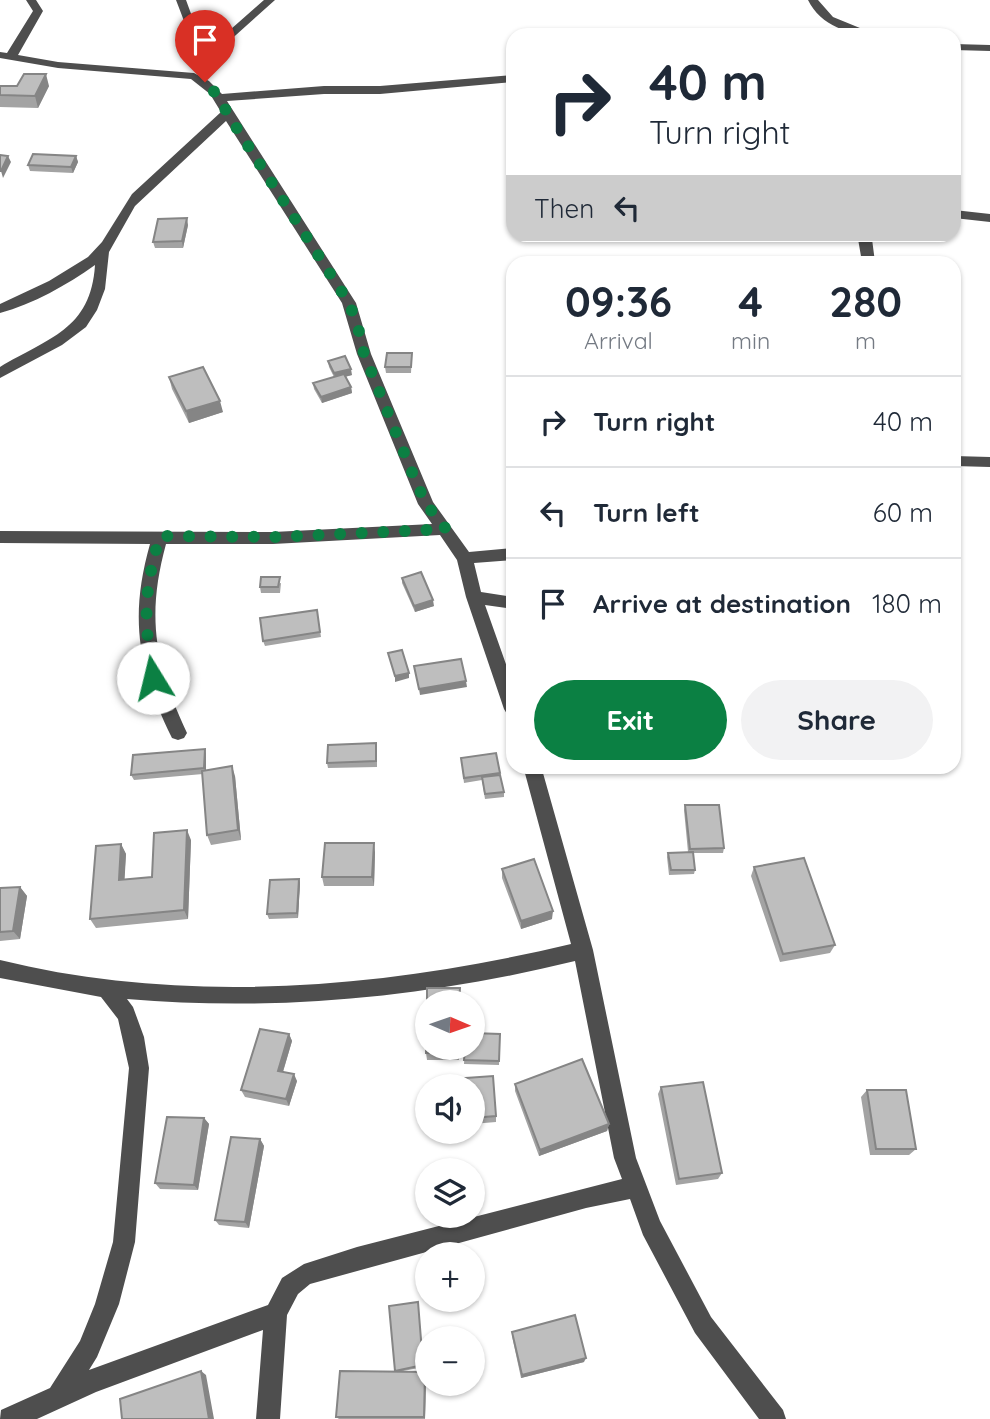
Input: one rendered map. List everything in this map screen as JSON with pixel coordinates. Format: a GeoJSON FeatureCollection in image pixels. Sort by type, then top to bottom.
{"type":"FeatureCollection","features":[{"type":"Feature","properties":{"kind":"street"},"geometry":{"type":"LineString","coordinates":[[31,0],[38,11],[5,55],[58,65],[194,76],[205,82],[220,98],[349,303],[364,354],[426,504],[465,558],[474,597],[506,689]]}},
{"type":"Feature","properties":{"kind":"street"},"geometry":{"type":"LineString","coordinates":[[181,0],[189,15],[202,60],[205,82]]}},
{"type":"Feature","properties":{"kind":"street"},"geometry":{"type":"LineString","coordinates":[[202,60],[270,0]]}},
{"type":"Feature","properties":{"kind":"street"},"geometry":{"type":"LineString","coordinates":[[813,0],[816,9],[826,18],[852,28]]}},
{"type":"Feature","properties":{"kind":"street"},"geometry":{"type":"LineString","coordinates":[[961,47],[990,48]]}},
{"type":"Feature","properties":{"kind":"street"},"geometry":{"type":"LineString","coordinates":[[220,98],[324,90],[380,90],[506,79]]}},
{"type":"Feature","properties":{"kind":"street"},"geometry":{"type":"LineString","coordinates":[[0,309],[52,284],[102,251],[112,237],[121,215],[134,199],[198,143],[227,113]]}},
{"type":"Feature","properties":{"kind":"street"},"geometry":{"type":"LineString","coordinates":[[961,215],[990,218]]}},
{"type":"Feature","properties":{"kind":"street"},"geometry":{"type":"LineString","coordinates":[[0,373],[64,339],[88,318],[98,292],[102,251]]}},
{"type":"Feature","properties":{"kind":"street"},"geometry":{"type":"LineString","coordinates":[[961,461],[990,462]]}},
{"type":"Feature","properties":{"kind":"street"},"geometry":{"type":"LineString","coordinates":[[0,537],[274,537],[446,529]]}},
{"type":"Feature","properties":{"kind":"street"},"geometry":{"type":"LineString","coordinates":[[160,536],[148,573],[145,626],[153,678],[178,733]]}},
{"type":"Feature","properties":{"kind":"street"},"geometry":{"type":"LineString","coordinates":[[465,558],[506,555]]}},
{"type":"Feature","properties":{"kind":"street"},"geometry":{"type":"LineString","coordinates":[[474,597],[506,602]]}},
{"type":"Feature","properties":{"kind":"street"},"geometry":{"type":"LineString","coordinates":[[534,774],[583,950],[625,1158],[671,1269],[703,1325],[774,1419]]}},
{"type":"Feature","properties":{"kind":"street"},"geometry":{"type":"LineString","coordinates":[[0,969],[43,981],[243,997],[343,993],[444,981],[583,950]]}},
{"type":"Feature","properties":{"kind":"street"},"geometry":{"type":"LineString","coordinates":[[59,1396],[89,1349],[107,1304],[124,1242],[139,1068],[134,1037],[126,1014],[106,987]]}},
{"type":"Feature","properties":{"kind":"street"},"geometry":{"type":"LineString","coordinates":[[268,1419],[276,1313],[290,1286],[304,1275],[357,1258],[586,1197],[636,1187]]}},
{"type":"Feature","properties":{"kind":"street"},"geometry":{"type":"LineString","coordinates":[[10,1419],[92,1381],[204,1342],[276,1313]]}},
{"type":"Feature","properties":{"kind":"building"},"geometry":{"type":"Polygon","coordinates":[[[24,74],[46,74],[35,96],[0,95],[0,86],[17,86],[24,74]]]}},
{"type":"Feature","properties":{"kind":"building"},"geometry":{"type":"Polygon","coordinates":[[[33,154],[76,156],[71,167],[28,165],[33,154]]]}},
{"type":"Feature","properties":{"kind":"building"},"geometry":{"type":"Polygon","coordinates":[[[0,155],[8,156],[1,171],[0,171],[0,155]]]}},
{"type":"Feature","properties":{"kind":"building"},"geometry":{"type":"Polygon","coordinates":[[[187,218],[182,241],[153,242],[158,219],[187,218]]]}},
{"type":"Feature","properties":{"kind":"building"},"geometry":{"type":"Polygon","coordinates":[[[387,353],[412,353],[411,367],[385,367],[387,353]]]}},
{"type":"Feature","properties":{"kind":"building"},"geometry":{"type":"Polygon","coordinates":[[[345,356],[351,369],[334,373],[328,361],[345,356]]]}},
{"type":"Feature","properties":{"kind":"building"},"geometry":{"type":"Polygon","coordinates":[[[203,367],[220,401],[186,411],[169,377],[203,367]]]}},
{"type":"Feature","properties":{"kind":"building"},"geometry":{"type":"Polygon","coordinates":[[[344,374],[351,387],[321,397],[313,383],[344,374]]]}},
{"type":"Feature","properties":{"kind":"building"},"geometry":{"type":"Polygon","coordinates":[[[421,572],[433,600],[414,606],[402,578],[421,572]]]}},
{"type":"Feature","properties":{"kind":"building"},"geometry":{"type":"Polygon","coordinates":[[[261,577],[280,577],[278,587],[260,587],[261,577]]]}},
{"type":"Feature","properties":{"kind":"building"},"geometry":{"type":"Polygon","coordinates":[[[317,610],[320,632],[263,641],[260,618],[317,610]]]}},
{"type":"Feature","properties":{"kind":"building"},"geometry":{"type":"Polygon","coordinates":[[[402,650],[409,673],[395,676],[388,653],[402,650]]]}},
{"type":"Feature","properties":{"kind":"building"},"geometry":{"type":"Polygon","coordinates":[[[461,659],[466,681],[419,689],[414,666],[461,659]]]}},
{"type":"Feature","properties":{"kind":"building"},"geometry":{"type":"Polygon","coordinates":[[[376,743],[376,761],[327,763],[328,745],[376,743]]]}},
{"type":"Feature","properties":{"kind":"building"},"geometry":{"type":"Polygon","coordinates":[[[205,749],[204,768],[131,775],[133,755],[205,749]]]}},
{"type":"Feature","properties":{"kind":"building"},"geometry":{"type":"Polygon","coordinates":[[[496,753],[500,773],[464,778],[461,758],[496,753]]]}},
{"type":"Feature","properties":{"kind":"building"},"geometry":{"type":"Polygon","coordinates":[[[232,766],[238,830],[207,835],[202,771],[232,766]]]}},
{"type":"Feature","properties":{"kind":"building"},"geometry":{"type":"Polygon","coordinates":[[[500,775],[504,792],[485,794],[482,777],[500,775]]]}},
{"type":"Feature","properties":{"kind":"building"},"geometry":{"type":"Polygon","coordinates":[[[685,805],[719,805],[724,848],[690,849],[685,805]]]}},
{"type":"Feature","properties":{"kind":"building"},"geometry":{"type":"Polygon","coordinates":[[[187,830],[184,910],[90,919],[96,846],[121,844],[119,880],[152,877],[154,833],[187,830]]]}},
{"type":"Feature","properties":{"kind":"building"},"geometry":{"type":"Polygon","coordinates":[[[325,843],[374,843],[372,877],[322,877],[325,843]]]}},
{"type":"Feature","properties":{"kind":"building"},"geometry":{"type":"Polygon","coordinates":[[[693,852],[695,870],[671,870],[668,853],[693,852]]]}},
{"type":"Feature","properties":{"kind":"building"},"geometry":{"type":"Polygon","coordinates":[[[804,858],[835,945],[783,954],[754,867],[804,858]]]}},
{"type":"Feature","properties":{"kind":"building"},"geometry":{"type":"Polygon","coordinates":[[[534,859],[553,911],[521,921],[502,869],[534,859]]]}},
{"type":"Feature","properties":{"kind":"building"},"geometry":{"type":"Polygon","coordinates":[[[299,879],[297,913],[267,914],[270,880],[299,879]]]}},
{"type":"Feature","properties":{"kind":"building"},"geometry":{"type":"Polygon","coordinates":[[[20,887],[13,931],[0,932],[0,888],[20,887]]]}},
{"type":"Feature","properties":{"kind":"building"},"geometry":{"type":"Polygon","coordinates":[[[427,988],[460,988],[460,990],[427,988]]]}},
{"type":"Feature","properties":{"kind":"building"},"geometry":{"type":"Polygon","coordinates":[[[260,1029],[289,1034],[278,1071],[294,1074],[286,1099],[241,1090],[260,1029]]]}},
{"type":"Feature","properties":{"kind":"building"},"geometry":{"type":"Polygon","coordinates":[[[485,1033],[500,1034],[499,1061],[464,1060],[485,1060],[485,1033]]]}},
{"type":"Feature","properties":{"kind":"building"},"geometry":{"type":"Polygon","coordinates":[[[582,1059],[609,1124],[540,1150],[515,1084],[582,1059]]]}},
{"type":"Feature","properties":{"kind":"building"},"geometry":{"type":"Polygon","coordinates":[[[493,1076],[496,1116],[485,1117],[485,1077],[493,1076]]]}},
{"type":"Feature","properties":{"kind":"building"},"geometry":{"type":"Polygon","coordinates":[[[703,1082],[722,1173],[679,1179],[661,1087],[703,1082]]]}},
{"type":"Feature","properties":{"kind":"building"},"geometry":{"type":"Polygon","coordinates":[[[867,1090],[906,1090],[916,1149],[876,1149],[867,1090]]]}},
{"type":"Feature","properties":{"kind":"building"},"geometry":{"type":"Polygon","coordinates":[[[167,1117],[204,1118],[194,1185],[155,1183],[167,1117]]]}},
{"type":"Feature","properties":{"kind":"building"},"geometry":{"type":"Polygon","coordinates":[[[231,1137],[260,1139],[245,1222],[215,1220],[231,1137]]]}},
{"type":"Feature","properties":{"kind":"building"},"geometry":{"type":"Polygon","coordinates":[[[415,1302],[420,1326],[415,1326],[415,1367],[395,1371],[389,1306],[415,1302]]]}},
{"type":"Feature","properties":{"kind":"building"},"geometry":{"type":"Polygon","coordinates":[[[575,1315],[586,1358],[522,1375],[512,1332],[575,1315]]]}},
{"type":"Feature","properties":{"kind":"building"},"geometry":{"type":"Polygon","coordinates":[[[201,1371],[209,1419],[122,1419],[120,1399],[201,1371]]]}},
{"type":"Feature","properties":{"kind":"building"},"geometry":{"type":"Polygon","coordinates":[[[340,1371],[415,1372],[415,1396],[424,1396],[424,1417],[336,1417],[340,1371]]]}},
{"type":"Feature","properties":{"kind":"route"},"geometry":{"type":"LineString","coordinates":[[153,678],[145,626],[145,597],[148,573],[160,536],[274,537],[446,529],[426,504],[414,477],[364,354],[349,303],[220,98],[205,82]]}}]}
